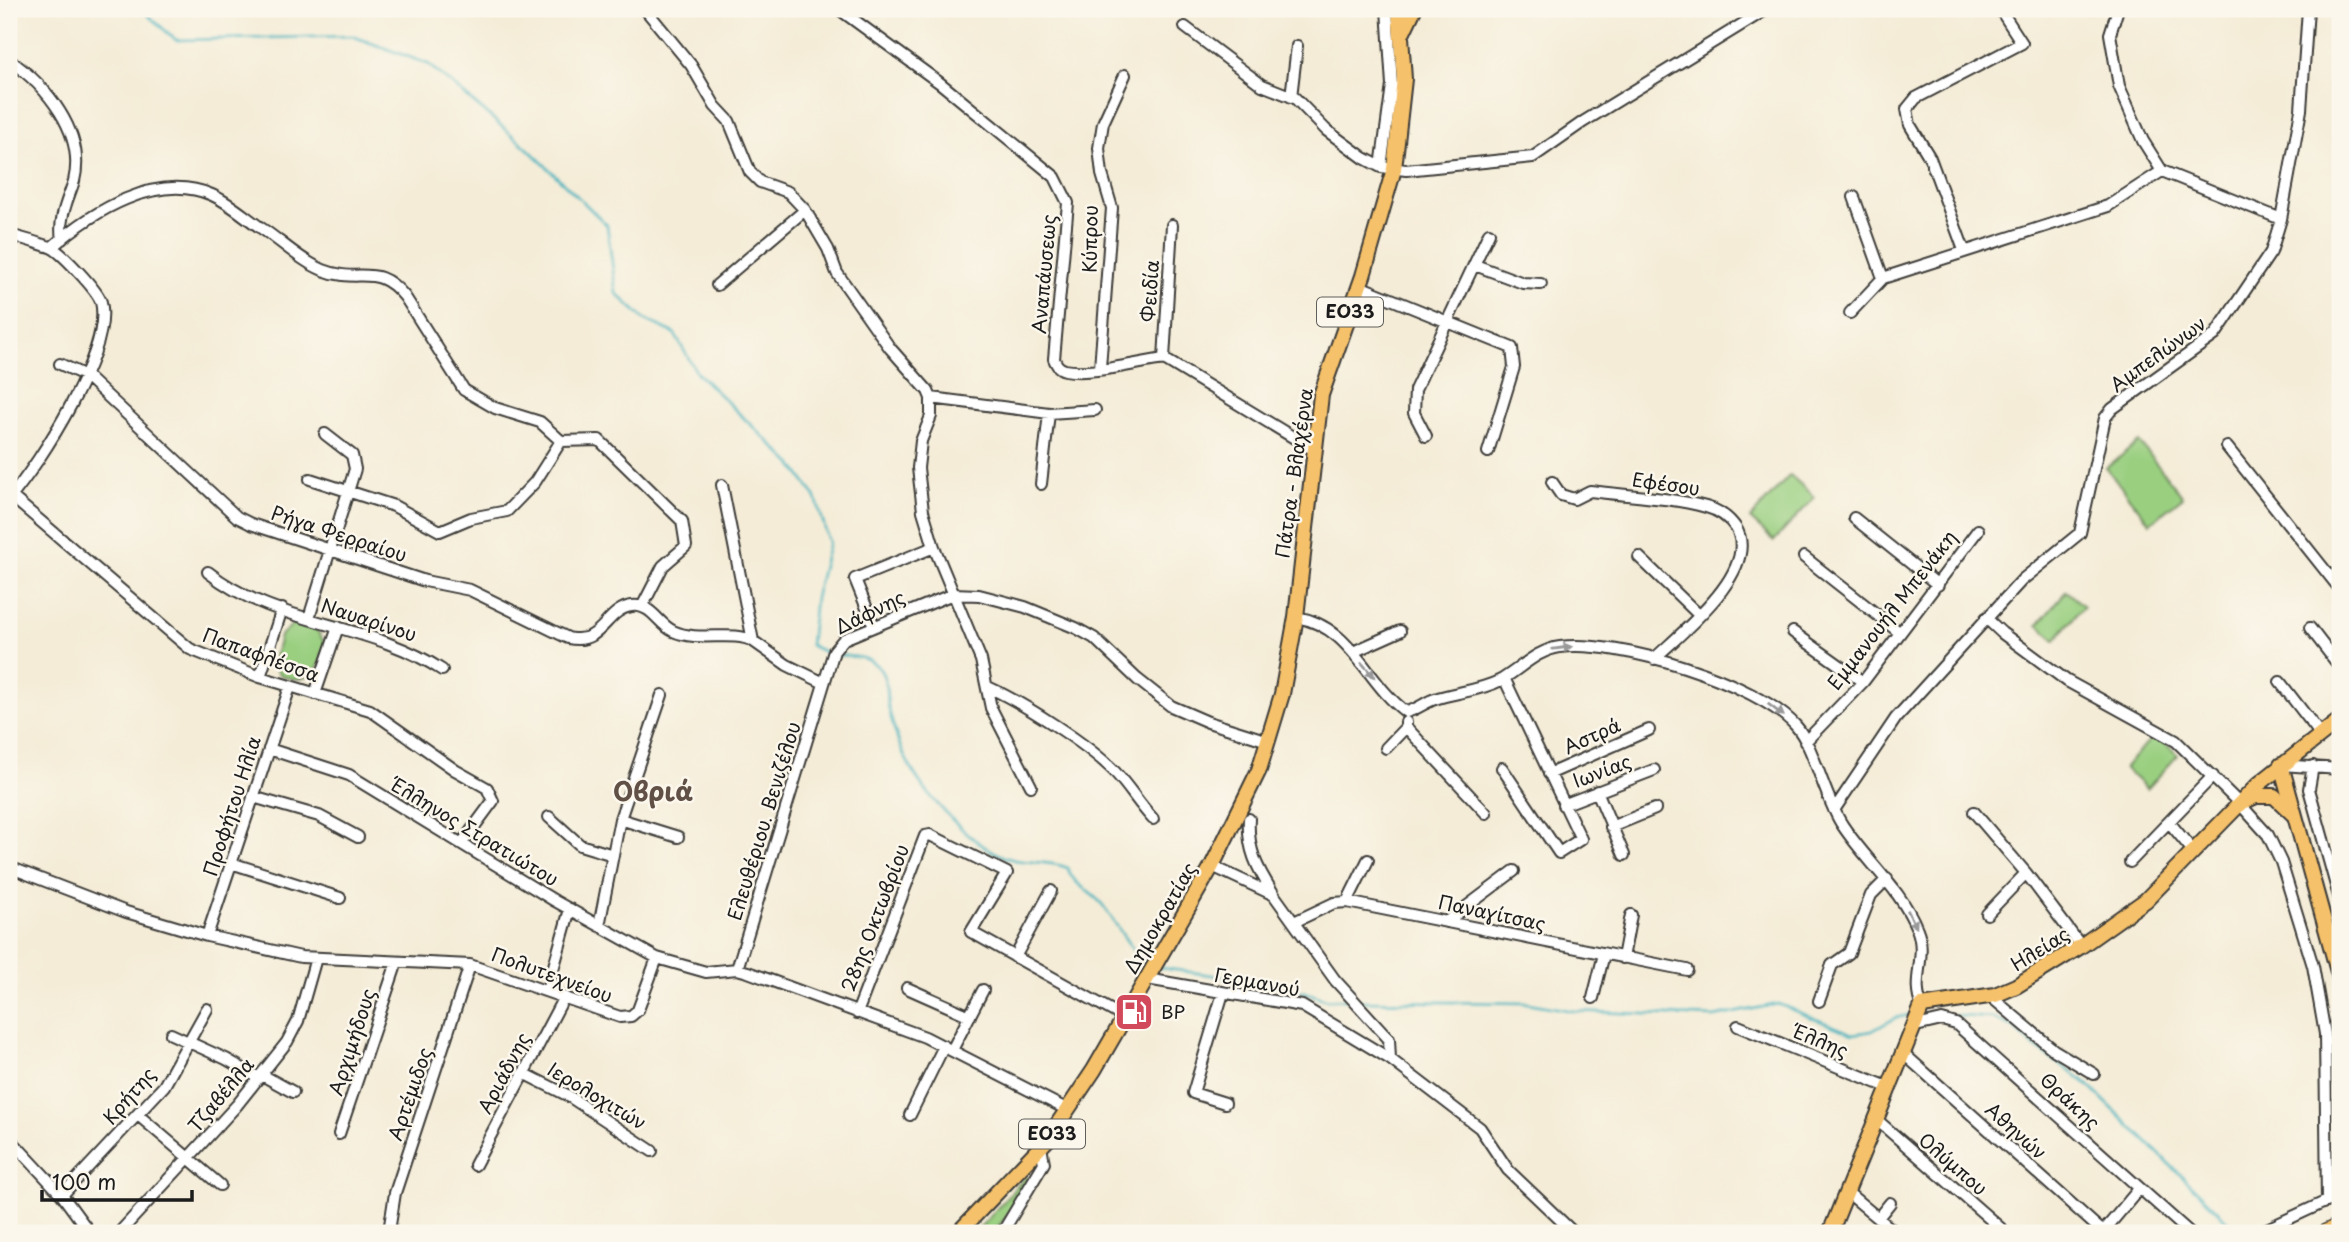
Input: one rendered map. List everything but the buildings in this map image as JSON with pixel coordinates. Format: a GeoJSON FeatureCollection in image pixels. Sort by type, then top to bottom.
{"type":"FeatureCollection","features":[{"type":"Feature","properties":{"kind":"main road","name":"Πάτρα - Βλαχέρνα"},"geometry":{"type":"LineString","coordinates":[[1296,617],[1321,396],[1359,286],[1402,109],[1403,32],[1399,9]]}},
{"type":"Feature","properties":{"kind":"main road"},"geometry":{"type":"LineString","coordinates":[[1403,32],[1414,9]]}},
{"type":"Feature","properties":{"kind":"main road","name":"Δημοκρατίας"},"geometry":{"type":"LineString","coordinates":[[958,1233],[1041,1147],[1068,1110],[1125,1018],[1212,866],[1253,786],[1282,694],[1296,617]]}},
{"type":"Feature","properties":{"kind":"main road","name":"Ηλείας"},"geometry":{"type":"LineString","coordinates":[[1920,1015],[1990,996],[2015,986],[2081,946],[2146,900],[2281,765],[2340,720]]}},
{"type":"Feature","properties":{"kind":"main road"},"geometry":{"type":"LineString","coordinates":[[2281,765],[2340,979]]}},
{"type":"Feature","properties":{"kind":"main road"},"geometry":{"type":"LineString","coordinates":[[2241,804],[2256,796],[2274,796],[2297,820]]}},
{"type":"Feature","properties":{"kind":"main road"},"geometry":{"type":"LineString","coordinates":[[1830,1233],[1920,1015]]}},
{"type":"Feature","properties":{"kind":"street"},"geometry":{"type":"LineString","coordinates":[[645,9],[691,65],[715,106],[729,121],[750,172],[760,182],[789,192],[805,210],[828,249],[837,273],[890,348],[931,398],[931,416],[921,441],[918,468],[923,510],[934,547],[981,660],[990,708],[1031,786]]}},
{"type":"Feature","properties":{"kind":"street","name":"Αναπάυσεως"},"geometry":{"type":"LineString","coordinates":[[839,9],[940,83],[1055,177],[1068,203],[1054,359],[1058,367],[1065,370],[1100,368],[1164,359]]}},
{"type":"Feature","properties":{"kind":"street"},"geometry":{"type":"LineString","coordinates":[[1387,9],[1392,85],[1387,168]]}},
{"type":"Feature","properties":{"kind":"street"},"geometry":{"type":"LineString","coordinates":[[1185,27],[1262,85],[1291,97],[1337,139],[1387,168],[1457,167],[1533,157],[1583,122],[1767,9]]}},
{"type":"Feature","properties":{"kind":"street"},"geometry":{"type":"LineString","coordinates":[[1964,250],[1930,158],[1910,125],[1907,108],[1916,98],[2022,43],[2000,9]]}},
{"type":"Feature","properties":{"kind":"street"},"geometry":{"type":"LineString","coordinates":[[2118,9],[2110,34],[2119,86],[2143,141],[2162,171],[2281,219]]}},
{"type":"Feature","properties":{"kind":"street","name":"Αμπελώνων"},"geometry":{"type":"LineString","coordinates":[[1834,810],[1896,718],[2022,580],[2080,533],[2105,418],[2112,409],[2190,356],[2221,329],[2271,252],[2281,219],[2301,110],[2308,9]]}},
{"type":"Feature","properties":{"kind":"street"},"geometry":{"type":"LineString","coordinates":[[1291,97],[1297,46]]}},
{"type":"Feature","properties":{"kind":"street"},"geometry":{"type":"LineString","coordinates":[[9,60],[36,80],[64,119],[76,149],[76,170],[62,214],[62,239]]}},
{"type":"Feature","properties":{"kind":"street","name":"Κύπρου"},"geometry":{"type":"LineString","coordinates":[[1100,368],[1112,208],[1102,174],[1099,148],[1103,123],[1125,75]]}},
{"type":"Feature","properties":{"kind":"street"},"geometry":{"type":"LineString","coordinates":[[1850,313],[1883,278],[2108,206],[2162,171]]}},
{"type":"Feature","properties":{"kind":"street"},"geometry":{"type":"LineString","coordinates":[[52,247],[100,212],[136,196],[183,189],[212,195],[321,269],[348,276],[380,275],[395,285],[464,390],[495,408],[540,422],[561,441],[599,440],[682,521],[686,546],[663,566],[642,607],[679,633],[718,639],[744,636],[788,665],[824,682]]}},
{"type":"Feature","properties":{"kind":"street"},"geometry":{"type":"LineString","coordinates":[[1854,197],[1883,278]]}},
{"type":"Feature","properties":{"kind":"street"},"geometry":{"type":"LineString","coordinates":[[716,285],[805,210]]}},
{"type":"Feature","properties":{"kind":"street","name":"Φειδία"},"geometry":{"type":"LineString","coordinates":[[1164,359],[1172,225]]}},
{"type":"Feature","properties":{"kind":"street"},"geometry":{"type":"LineString","coordinates":[[1426,436],[1414,414],[1415,390],[1489,233]]}},
{"type":"Feature","properties":{"kind":"street"},"geometry":{"type":"LineString","coordinates":[[9,234],[52,247],[93,288],[100,301],[100,330],[86,376],[41,454],[10,497]]}},
{"type":"Feature","properties":{"kind":"street"},"geometry":{"type":"LineString","coordinates":[[1475,265],[1524,283],[1541,284]]}},
{"type":"Feature","properties":{"kind":"street"},"geometry":{"type":"LineString","coordinates":[[1359,286],[1508,345],[1514,353],[1514,367],[1488,452]]}},
{"type":"Feature","properties":{"kind":"street"},"geometry":{"type":"LineString","coordinates":[[1164,359],[1314,450]]}},
{"type":"Feature","properties":{"kind":"street","name":"Ρήγα Φερραίου"},"geometry":{"type":"LineString","coordinates":[[60,364],[86,376],[242,521],[425,581],[470,590],[574,640],[584,640],[607,626],[619,610],[642,607]]}},
{"type":"Feature","properties":{"kind":"street"},"geometry":{"type":"LineString","coordinates":[[931,398],[1049,413],[1095,410]]}},
{"type":"Feature","properties":{"kind":"street"},"geometry":{"type":"LineString","coordinates":[[1041,484],[1049,413]]}},
{"type":"Feature","properties":{"kind":"street"},"geometry":{"type":"LineString","coordinates":[[309,618],[355,471],[354,458],[325,434]]}},
{"type":"Feature","properties":{"kind":"street"},"geometry":{"type":"LineString","coordinates":[[310,479],[398,508],[440,531],[471,518],[507,511],[535,482],[561,441]]}},
{"type":"Feature","properties":{"kind":"street"},"geometry":{"type":"LineString","coordinates":[[2227,447],[2340,589]]}},
{"type":"Feature","properties":{"kind":"street","name":"Εφέσου"},"geometry":{"type":"LineString","coordinates":[[1552,482],[1561,495],[1574,499],[1590,491],[1698,505],[1716,511],[1729,520],[1741,541],[1741,556],[1730,579],[1654,660]]}},
{"type":"Feature","properties":{"kind":"street"},"geometry":{"type":"LineString","coordinates":[[722,485],[753,641]]}},
{"type":"Feature","properties":{"kind":"street","name":"Παπαφλέσσα"},"geometry":{"type":"LineString","coordinates":[[10,497],[172,636],[211,660],[370,710],[455,770],[487,788],[493,802],[462,843]]}},
{"type":"Feature","properties":{"kind":"street"},"geometry":{"type":"LineString","coordinates":[[1854,518],[1938,585]]}},
{"type":"Feature","properties":{"kind":"street","name":"Εμμανουήλ Μπενάκη"},"geometry":{"type":"LineString","coordinates":[[1805,742],[1863,682],[1978,530]]}},
{"type":"Feature","properties":{"kind":"street"},"geometry":{"type":"LineString","coordinates":[[874,626],[855,579],[934,547]]}},
{"type":"Feature","properties":{"kind":"street"},"geometry":{"type":"LineString","coordinates":[[1639,557],[1699,615]]}},
{"type":"Feature","properties":{"kind":"street"},"geometry":{"type":"LineString","coordinates":[[1804,557],[1899,632]]}},
{"type":"Feature","properties":{"kind":"street","name":"Ναυαρίνου"},"geometry":{"type":"LineString","coordinates":[[208,572],[233,592],[405,647],[442,670]]}},
{"type":"Feature","properties":{"kind":"street"},"geometry":{"type":"LineString","coordinates":[[953,594],[967,593],[1010,602],[1076,628],[1094,638],[1137,680],[1171,706],[1208,722],[1268,741]]}},
{"type":"Feature","properties":{"kind":"street","name":"Δάφνης"},"geometry":{"type":"LineString","coordinates":[[824,682],[834,651],[844,639],[953,594]]}},
{"type":"Feature","properties":{"kind":"street"},"geometry":{"type":"LineString","coordinates":[[260,677],[282,609]]}},
{"type":"Feature","properties":{"kind":"street"},"geometry":{"type":"LineString","coordinates":[[1296,617],[1320,622],[1353,652],[1406,712],[1406,727],[1486,813]]}},
{"type":"Feature","properties":{"kind":"street"},"geometry":{"type":"LineString","coordinates":[[1986,618],[2002,634],[2067,681],[2170,737],[2241,804],[2263,828],[2276,849],[2313,966],[2327,1050],[2327,1202]]}},
{"type":"Feature","properties":{"kind":"street"},"geometry":{"type":"LineString","coordinates":[[315,694],[338,627]]}},
{"type":"Feature","properties":{"kind":"street"},"geometry":{"type":"LineString","coordinates":[[2310,628],[2340,667]]}},
{"type":"Feature","properties":{"kind":"street"},"geometry":{"type":"LineString","coordinates":[[1353,652],[1401,631]]}},
{"type":"Feature","properties":{"kind":"street"},"geometry":{"type":"LineString","coordinates":[[1793,632],[1863,682]]}},
{"type":"Feature","properties":{"kind":"street"},"geometry":{"type":"LineString","coordinates":[[1406,712],[1435,699],[1469,691],[1504,678],[1541,653],[1561,646],[1595,648],[1692,668],[1746,690],[1797,727],[1834,810],[1852,839],[1887,879],[1919,932],[1922,952],[1917,995],[1920,1015]]}},
{"type":"Feature","properties":{"kind":"street"},"geometry":{"type":"LineString","coordinates":[[1502,768],[1559,853],[1581,839],[1504,678]]}},
{"type":"Feature","properties":{"kind":"street","name":"Ελευθέριου. Βενιζέλου"},"geometry":{"type":"LineString","coordinates":[[737,969],[824,682]]}},
{"type":"Feature","properties":{"kind":"street"},"geometry":{"type":"LineString","coordinates":[[2280,682],[2321,735]]}},
{"type":"Feature","properties":{"kind":"street","name":"Προφήτου Ηλία"},"geometry":{"type":"LineString","coordinates":[[207,936],[290,687]]}},
{"type":"Feature","properties":{"kind":"street"},"geometry":{"type":"LineString","coordinates":[[988,687],[1018,702],[1094,754],[1114,771],[1153,819]]}},
{"type":"Feature","properties":{"kind":"street"},"geometry":{"type":"LineString","coordinates":[[599,926],[620,819],[662,695]]}},
{"type":"Feature","properties":{"kind":"street"},"geometry":{"type":"LineString","coordinates":[[1386,748],[1406,727]]}},
{"type":"Feature","properties":{"kind":"street","name":"Αστρά"},"geometry":{"type":"LineString","coordinates":[[1549,774],[1649,730]]}},
{"type":"Feature","properties":{"kind":"street","name":"Έλληνος Στρατιώτου"},"geometry":{"type":"LineString","coordinates":[[269,749],[344,773],[657,958]]}},
{"type":"Feature","properties":{"kind":"street"},"geometry":{"type":"LineString","coordinates":[[2281,765],[2340,769]]}},
{"type":"Feature","properties":{"kind":"street"},"geometry":{"type":"LineString","coordinates":[[2313,766],[2309,789],[2340,900]]}},
{"type":"Feature","properties":{"kind":"street","name":"Ιωνίας"},"geometry":{"type":"LineString","coordinates":[[1563,805],[1654,770]]}},
{"type":"Feature","properties":{"kind":"street"},"geometry":{"type":"LineString","coordinates":[[2130,862],[2213,776]]}},
{"type":"Feature","properties":{"kind":"street"},"geometry":{"type":"LineString","coordinates":[[1597,791],[1624,855]]}},
{"type":"Feature","properties":{"kind":"street"},"geometry":{"type":"LineString","coordinates":[[253,797],[319,816],[358,837]]}},
{"type":"Feature","properties":{"kind":"street"},"geometry":{"type":"LineString","coordinates":[[1611,827],[1655,809]]}},
{"type":"Feature","properties":{"kind":"street"},"geometry":{"type":"LineString","coordinates":[[1974,812],[2026,873],[2081,946]]}},
{"type":"Feature","properties":{"kind":"street"},"geometry":{"type":"LineString","coordinates":[[549,817],[580,845],[613,855]]}},
{"type":"Feature","properties":{"kind":"street"},"geometry":{"type":"LineString","coordinates":[[620,819],[678,837]]}},
{"type":"Feature","properties":{"kind":"street"},"geometry":{"type":"LineString","coordinates":[[1249,819],[1248,837],[1256,867],[1348,996],[1389,1039],[1390,1059]]}},
{"type":"Feature","properties":{"kind":"street"},"geometry":{"type":"LineString","coordinates":[[2169,822],[2193,851]]}},
{"type":"Feature","properties":{"kind":"street","name":"28ης Οκτωβρίου"},"geometry":{"type":"LineString","coordinates":[[857,1013],[925,836],[935,835],[1007,873],[971,932],[1015,957]]}},
{"type":"Feature","properties":{"kind":"street"},"geometry":{"type":"LineString","coordinates":[[1348,902],[1368,860]]}},
{"type":"Feature","properties":{"kind":"street"},"geometry":{"type":"LineString","coordinates":[[231,863],[340,898]]}},
{"type":"Feature","properties":{"kind":"street"},"geometry":{"type":"LineString","coordinates":[[1212,866],[1274,895]]}},
{"type":"Feature","properties":{"kind":"street","name":"Πολυτεχνείου"},"geometry":{"type":"LineString","coordinates":[[9,867],[139,916],[207,936],[316,958],[470,965],[613,1016],[631,1016],[639,1007],[657,958]]}},
{"type":"Feature","properties":{"kind":"street"},"geometry":{"type":"LineString","coordinates":[[1446,922],[1514,871]]}},
{"type":"Feature","properties":{"kind":"street"},"geometry":{"type":"LineString","coordinates":[[1987,914],[2026,873]]}},
{"type":"Feature","properties":{"kind":"street"},"geometry":{"type":"LineString","coordinates":[[1819,1001],[1832,965],[1849,953],[1871,895],[1887,879]]}},
{"type":"Feature","properties":{"kind":"street"},"geometry":{"type":"LineString","coordinates":[[1051,891],[1015,957],[1125,1018]]}},
{"type":"Feature","properties":{"kind":"street","name":"Παναγίτσας"},"geometry":{"type":"LineString","coordinates":[[1294,922],[1334,903],[1348,902],[1687,970]]}},
{"type":"Feature","properties":{"kind":"street"},"geometry":{"type":"LineString","coordinates":[[547,991],[570,909]]}},
{"type":"Feature","properties":{"kind":"street"},"geometry":{"type":"LineString","coordinates":[[1623,958],[1631,915]]}},
{"type":"Feature","properties":{"kind":"street"},"geometry":{"type":"LineString","coordinates":[[1593,998],[1604,954]]}},
{"type":"Feature","properties":{"kind":"street","name":"Τζαβέλλα"},"geometry":{"type":"LineString","coordinates":[[119,1233],[261,1077],[295,1027],[316,958]]}},
{"type":"Feature","properties":{"kind":"street"},"geometry":{"type":"LineString","coordinates":[[657,958],[706,972],[737,969],[857,1013],[948,1048],[1068,1110]]}},
{"type":"Feature","properties":{"kind":"street","name":"Αρχιμήδους"},"geometry":{"type":"LineString","coordinates":[[340,1134],[397,962]]}},
{"type":"Feature","properties":{"kind":"street","name":"Αρτέμιδος"},"geometry":{"type":"LineString","coordinates":[[386,1233],[390,1225],[395,1193],[470,965]]}},
{"type":"Feature","properties":{"kind":"street","name":"Γερμανού"},"geometry":{"type":"LineString","coordinates":[[1149,976],[1307,1008],[1390,1059],[1480,1128],[1508,1170],[1574,1233]]}},
{"type":"Feature","properties":{"kind":"street"},"geometry":{"type":"LineString","coordinates":[[906,988],[970,1016]]}},
{"type":"Feature","properties":{"kind":"street"},"geometry":{"type":"LineString","coordinates":[[910,1115],[984,990]]}},
{"type":"Feature","properties":{"kind":"street"},"geometry":{"type":"LineString","coordinates":[[1223,993],[1193,1093],[1225,1103]]}},
{"type":"Feature","properties":{"kind":"street"},"geometry":{"type":"LineString","coordinates":[[1990,996],[2054,1050],[2094,1074]]}},
{"type":"Feature","properties":{"kind":"street","name":"Αριάδνης"},"geometry":{"type":"LineString","coordinates":[[475,1165],[564,997]]}},
{"type":"Feature","properties":{"kind":"street","name":"Κρήτης"},"geometry":{"type":"LineString","coordinates":[[62,1195],[164,1086],[190,1043],[206,1009]]}},
{"type":"Feature","properties":{"kind":"street","name":"Θράκης"},"geometry":{"type":"LineString","coordinates":[[1920,1015],[1954,1022],[2190,1233]]}},
{"type":"Feature","properties":{"kind":"street","name":"Έλλης"},"geometry":{"type":"LineString","coordinates":[[1738,1026],[1890,1088]]}},
{"type":"Feature","properties":{"kind":"street"},"geometry":{"type":"LineString","coordinates":[[171,1034],[293,1092]]}},
{"type":"Feature","properties":{"kind":"street","name":"Αθηνών"},"geometry":{"type":"LineString","coordinates":[[1904,1054],[2103,1233]]}},
{"type":"Feature","properties":{"kind":"street","name":"Ιερολοχιτών"},"geometry":{"type":"LineString","coordinates":[[523,1073],[567,1095],[652,1151]]}},
{"type":"Feature","properties":{"kind":"street"},"geometry":{"type":"LineString","coordinates":[[138,1115],[220,1185]]}},
{"type":"Feature","properties":{"kind":"street","name":"Ολύμπου"},"geometry":{"type":"LineString","coordinates":[[1877,1120],[2006,1233]]}},
{"type":"Feature","properties":{"kind":"street"},"geometry":{"type":"LineString","coordinates":[[9,1138],[62,1195],[90,1233]]}},
{"type":"Feature","properties":{"kind":"street"},"geometry":{"type":"LineString","coordinates":[[1008,1231],[1044,1163],[1041,1147]]}},
{"type":"Feature","properties":{"kind":"street"},"geometry":{"type":"LineString","coordinates":[[2103,1233],[2139,1189]]}},
{"type":"Feature","properties":{"kind":"street"},"geometry":{"type":"LineString","coordinates":[[1847,1192],[1896,1233]]}},
{"type":"Feature","properties":{"kind":"street"},"geometry":{"type":"LineString","coordinates":[[2258,1233],[2340,1195]]}},
{"type":"Feature","properties":{"kind":"street"},"geometry":{"type":"LineString","coordinates":[[1878,1218],[1890,1203]]}},
{"type":"Feature","properties":{"kind":"green space"},"geometry":{"type":"Polygon","coordinates":[[[2139,442],[2183,497],[2150,523],[2106,468],[2139,442]]]}},
{"type":"Feature","properties":{"kind":"green space"},"geometry":{"type":"Polygon","coordinates":[[[1790,475],[1815,497],[1774,541],[1750,519],[1790,475]]]}},
{"type":"Feature","properties":{"kind":"green space"},"geometry":{"type":"Polygon","coordinates":[[[2066,591],[2084,606],[2055,640],[2038,625],[2066,591]]]}},
{"type":"Feature","properties":{"kind":"green space"},"geometry":{"type":"Polygon","coordinates":[[[294,623],[316,629],[325,643],[324,653],[316,668],[311,674],[297,679],[279,674],[273,664],[280,636],[294,623]]]}},
{"type":"Feature","properties":{"kind":"green space"},"geometry":{"type":"Polygon","coordinates":[[[2155,734],[2178,755],[2147,789],[2124,768],[2155,734]]]}},
{"type":"Feature","properties":{"kind":"green space"},"geometry":{"type":"Polygon","coordinates":[[[1026,1176],[1029,1179],[1008,1215],[993,1233],[975,1233],[1026,1176]]]}},
{"type":"Feature","properties":{"kind":"waterway"},"geometry":{"type":"LineString","coordinates":[[141,9],[176,40],[352,36],[428,64],[525,146],[607,225],[616,293],[644,319],[674,333],[697,373],[793,465],[816,498],[829,542],[815,598],[810,645],[829,654]]}},
{"type":"Feature","properties":{"kind":"waterway"},"geometry":{"type":"LineString","coordinates":[[835,655],[865,659],[880,669],[885,679],[888,705],[900,747],[918,779],[951,819],[981,844],[1003,856],[1068,868],[1073,878],[1101,903],[1128,943],[1148,963]]}},
{"type":"Feature","properties":{"kind":"waterway"},"geometry":{"type":"LineString","coordinates":[[1161,968],[1284,985],[1328,1000],[1346,999]]}},
{"type":"Feature","properties":{"kind":"waterway"},"geometry":{"type":"LineString","coordinates":[[1360,1001],[1528,1003],[1574,1011],[1714,1017],[1778,1004],[1853,1034],[1872,1031],[1895,1018],[1914,1014]]}},
{"type":"Feature","properties":{"kind":"waterway"},"geometry":{"type":"LineString","coordinates":[[1925,1014],[1993,1018],[2013,1027],[2036,1048],[2084,1081],[2232,1225]]}},
{"type":"Feature","properties":{"kind":"place","name":"BP"},"geometry":{"type":"Point","coordinates":[1134,1012]}},
{"type":"Feature","properties":{"kind":"district","name":"Οβριά"},"geometry":{"type":"Point","coordinates":[653,792]}}]}
